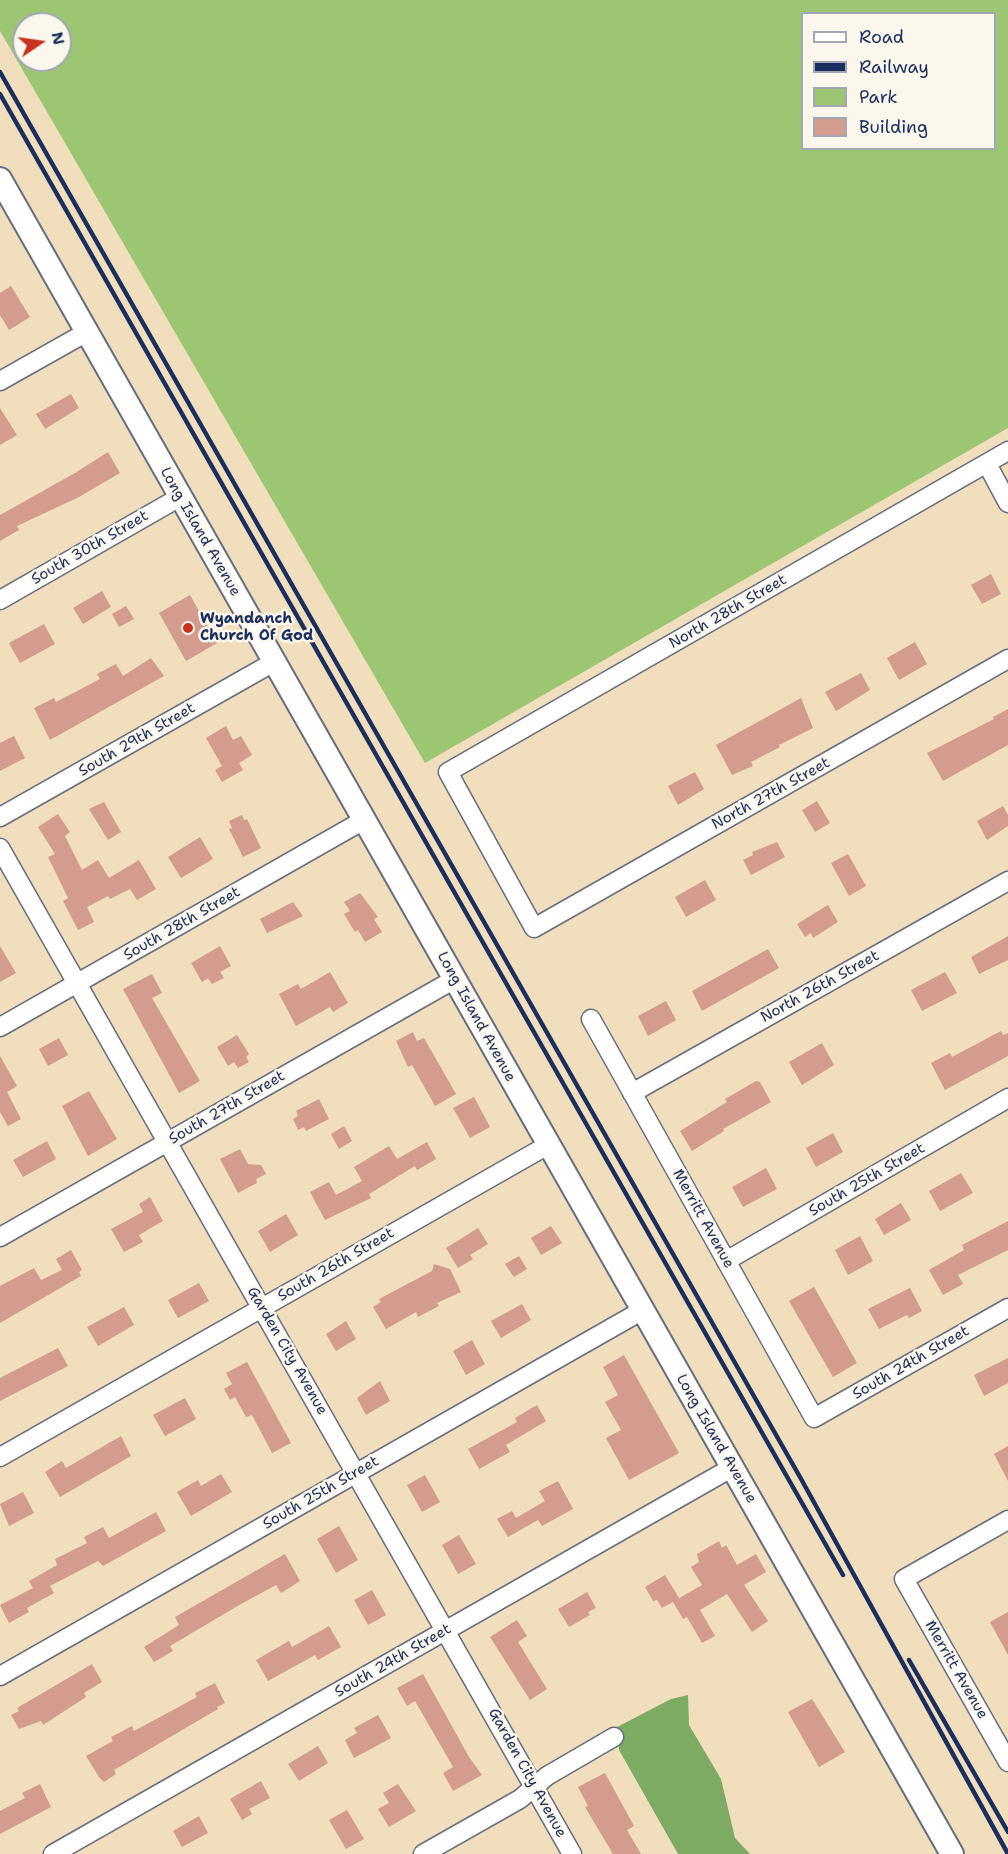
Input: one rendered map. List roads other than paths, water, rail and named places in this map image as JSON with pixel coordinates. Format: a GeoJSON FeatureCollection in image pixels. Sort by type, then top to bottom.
{"type":"FeatureCollection","features":[{"type":"Feature","properties":{"kind":"street","name":"Long Island Avenue"},"geometry":{"type":"LineString","coordinates":[[0,179],[952,1854]]}},
{"type":"Feature","properties":{"kind":"street"},"geometry":{"type":"LineString","coordinates":[[0,381],[87,332]]}},
{"type":"Feature","properties":{"kind":"street","name":"North 28th Street"},"geometry":{"type":"LineString","coordinates":[[534,928],[448,772],[1008,452]]}},
{"type":"Feature","properties":{"kind":"street"},"geometry":{"type":"LineString","coordinates":[[987,464],[1008,502]]}},
{"type":"Feature","properties":{"kind":"street","name":"South 30th Street"},"geometry":{"type":"LineString","coordinates":[[0,600],[180,497]]}},
{"type":"Feature","properties":{"kind":"street","name":"North 27th Street"},"geometry":{"type":"LineString","coordinates":[[534,928],[1008,659]]}},
{"type":"Feature","properties":{"kind":"street","name":"South 29th Street"},"geometry":{"type":"LineString","coordinates":[[0,818],[274,662]]}},
{"type":"Feature","properties":{"kind":"street","name":"South 28th Street"},"geometry":{"type":"LineString","coordinates":[[0,1027],[364,820]]}},
{"type":"Feature","properties":{"kind":"street","name":"Garden City Avenue"},"geometry":{"type":"LineString","coordinates":[[0,848],[572,1854]]}},
{"type":"Feature","properties":{"kind":"street","name":"North 26th Street"},"geometry":{"type":"LineString","coordinates":[[632,1093],[1008,881]]}},
{"type":"Feature","properties":{"kind":"street","name":"South 27th Street"},"geometry":{"type":"LineString","coordinates":[[0,1237],[455,979]]}},
{"type":"Feature","properties":{"kind":"street","name":"Merritt Avenue"},"geometry":{"type":"LineString","coordinates":[[591,1019],[814,1418]]}},
{"type":"Feature","properties":{"kind":"street","name":"South 25th Street"},"geometry":{"type":"LineString","coordinates":[[726,1261],[1008,1098]]}},
{"type":"Feature","properties":{"kind":"street","name":"South 26th Street"},"geometry":{"type":"LineString","coordinates":[[0,1457],[548,1145]]}},
{"type":"Feature","properties":{"kind":"street","name":"South 24th Street"},"geometry":{"type":"LineString","coordinates":[[814,1418],[1008,1308]]}},
{"type":"Feature","properties":{"kind":"street","name":"South 25th Street"},"geometry":{"type":"LineString","coordinates":[[0,1676],[643,1310]]}},
{"type":"Feature","properties":{"kind":"street","name":"South 24th Street"},"geometry":{"type":"LineString","coordinates":[[53,1854],[733,1467]]}},
{"type":"Feature","properties":{"kind":"street","name":"Merritt Avenue"},"geometry":{"type":"LineString","coordinates":[[1008,1520],[904,1579],[1001,1734],[1008,1762]]}},
{"type":"Feature","properties":{"kind":"street"},"geometry":{"type":"LineString","coordinates":[[423,1854],[520,1799],[547,1776],[614,1737]]}},
{"type":"Feature","properties":{"kind":"railway"},"geometry":{"type":"LineString","coordinates":[[0,72],[800,1477],[1008,1854]]}},
{"type":"Feature","properties":{"kind":"railway"},"geometry":{"type":"LineString","coordinates":[[0,94],[843,1575]]}},
{"type":"Feature","properties":{"kind":"railway"},"geometry":{"type":"LineString","coordinates":[[909,1660],[1008,1832]]}},
{"type":"Feature","properties":{"kind":"place","name":"Wyandanch Church Of God"},"geometry":{"type":"Point","coordinates":[188,628]}}]}
